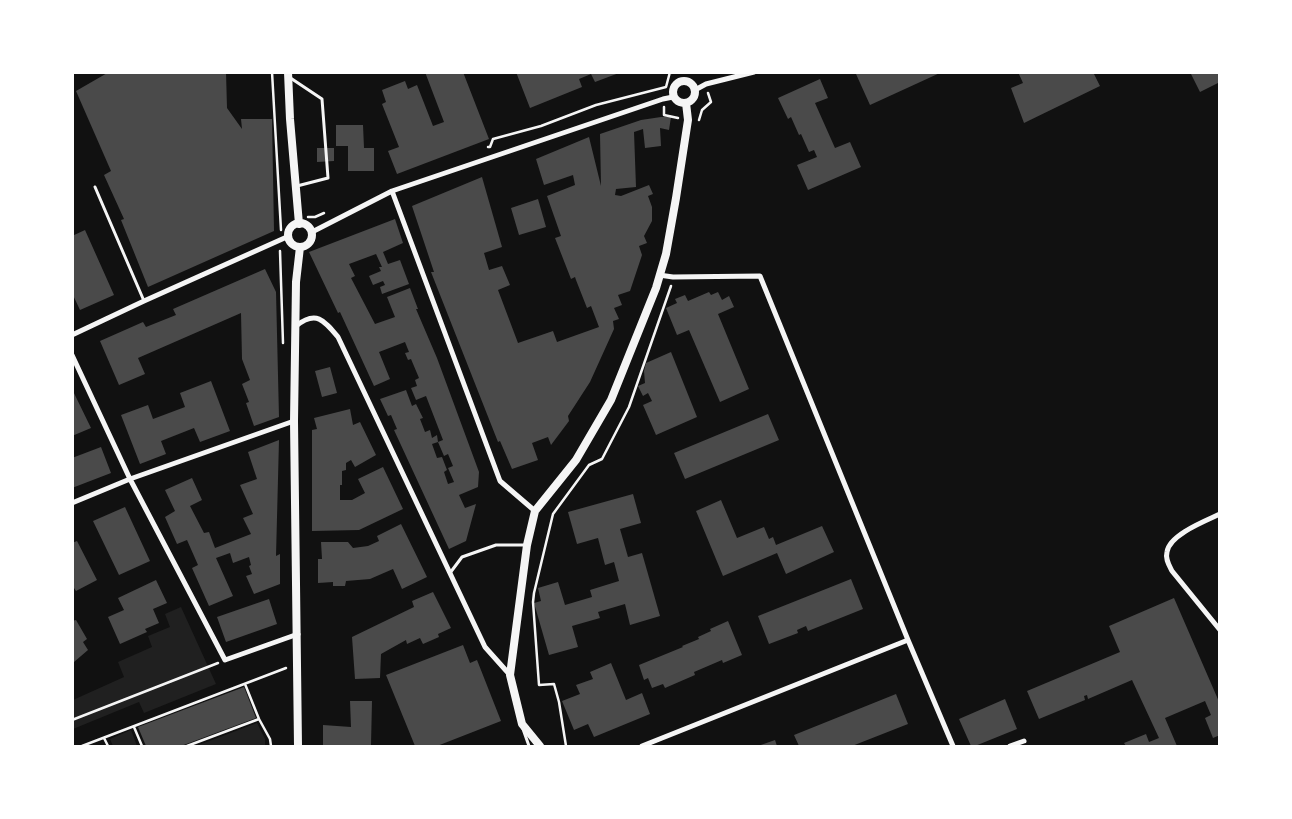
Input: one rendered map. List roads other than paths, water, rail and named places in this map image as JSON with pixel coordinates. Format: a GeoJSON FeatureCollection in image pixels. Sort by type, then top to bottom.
{"type":"FeatureCollection","features":[{"type":"Feature","properties":{"kind":"street"},"geometry":{"type":"LineString","coordinates":[[695,90],[683,75],[681,81],[674,86],[672,93],[673,97],[679,102],[686,103],[692,100],[695,90],[706,84],[751,73]]}},
{"type":"Feature","properties":{"kind":"street"},"geometry":{"type":"LineString","coordinates":[[288,75],[290,119],[300,224]]}},
{"type":"Feature","properties":{"kind":"street"},"geometry":{"type":"LineString","coordinates":[[312,232],[392,191],[663,98],[673,97]]}},
{"type":"Feature","properties":{"kind":"street"},"geometry":{"type":"LineString","coordinates":[[540,746],[522,724],[510,675],[527,545],[535,511],[576,460],[611,400],[659,275],[666,252],[676,198],[688,120],[686,103]]}},
{"type":"Feature","properties":{"kind":"street"},"geometry":{"type":"LineString","coordinates":[[392,191],[500,482],[535,511]]}},
{"type":"Feature","properties":{"kind":"street"},"geometry":{"type":"LineString","coordinates":[[300,247],[291,242],[289,236],[293,226],[300,224],[307,226],[312,232]]}},
{"type":"Feature","properties":{"kind":"street"},"geometry":{"type":"LineString","coordinates":[[300,247],[310,242],[312,232]]}},
{"type":"Feature","properties":{"kind":"street"},"geometry":{"type":"LineString","coordinates":[[72,335],[289,236]]}},
{"type":"Feature","properties":{"kind":"street"},"geometry":{"type":"LineString","coordinates":[[298,746],[294,422],[296,282],[300,247]]}},
{"type":"Feature","properties":{"kind":"street"},"geometry":{"type":"LineString","coordinates":[[659,275],[673,277],[760,276],[908,640],[954,746]]}},
{"type":"Feature","properties":{"kind":"street"},"geometry":{"type":"LineString","coordinates":[[296,326],[303,321],[314,318],[325,321],[338,337],[485,647],[510,675]]}},
{"type":"Feature","properties":{"kind":"street"},"geometry":{"type":"LineString","coordinates":[[72,355],[130,479],[225,660],[298,634]]}},
{"type":"Feature","properties":{"kind":"street"},"geometry":{"type":"LineString","coordinates":[[72,503],[130,479],[294,422]]}},
{"type":"Feature","properties":{"kind":"street"},"geometry":{"type":"LineString","coordinates":[[1220,514],[1179,536],[1170,544],[1166,551],[1167,561],[1172,570],[1220,630]]}},
{"type":"Feature","properties":{"kind":"street"},"geometry":{"type":"LineString","coordinates":[[642,746],[908,640]]}},
{"type":"Feature","properties":{"kind":"street"},"geometry":{"type":"LineString","coordinates":[[1010,746],[1024,741]]}},
{"type":"Feature","properties":{"kind":"lane"},"geometry":{"type":"LineString","coordinates":[[288,75],[322,99],[328,178],[296,186]]}},
{"type":"Feature","properties":{"kind":"lane"},"geometry":{"type":"LineString","coordinates":[[94,187],[144,301]]}},
{"type":"Feature","properties":{"kind":"lane"},"geometry":{"type":"LineString","coordinates":[[450,573],[462,557],[496,545],[527,545]]}},
{"type":"Feature","properties":{"kind":"lane"},"geometry":{"type":"LineString","coordinates":[[522,724],[529,746]]}}]}
